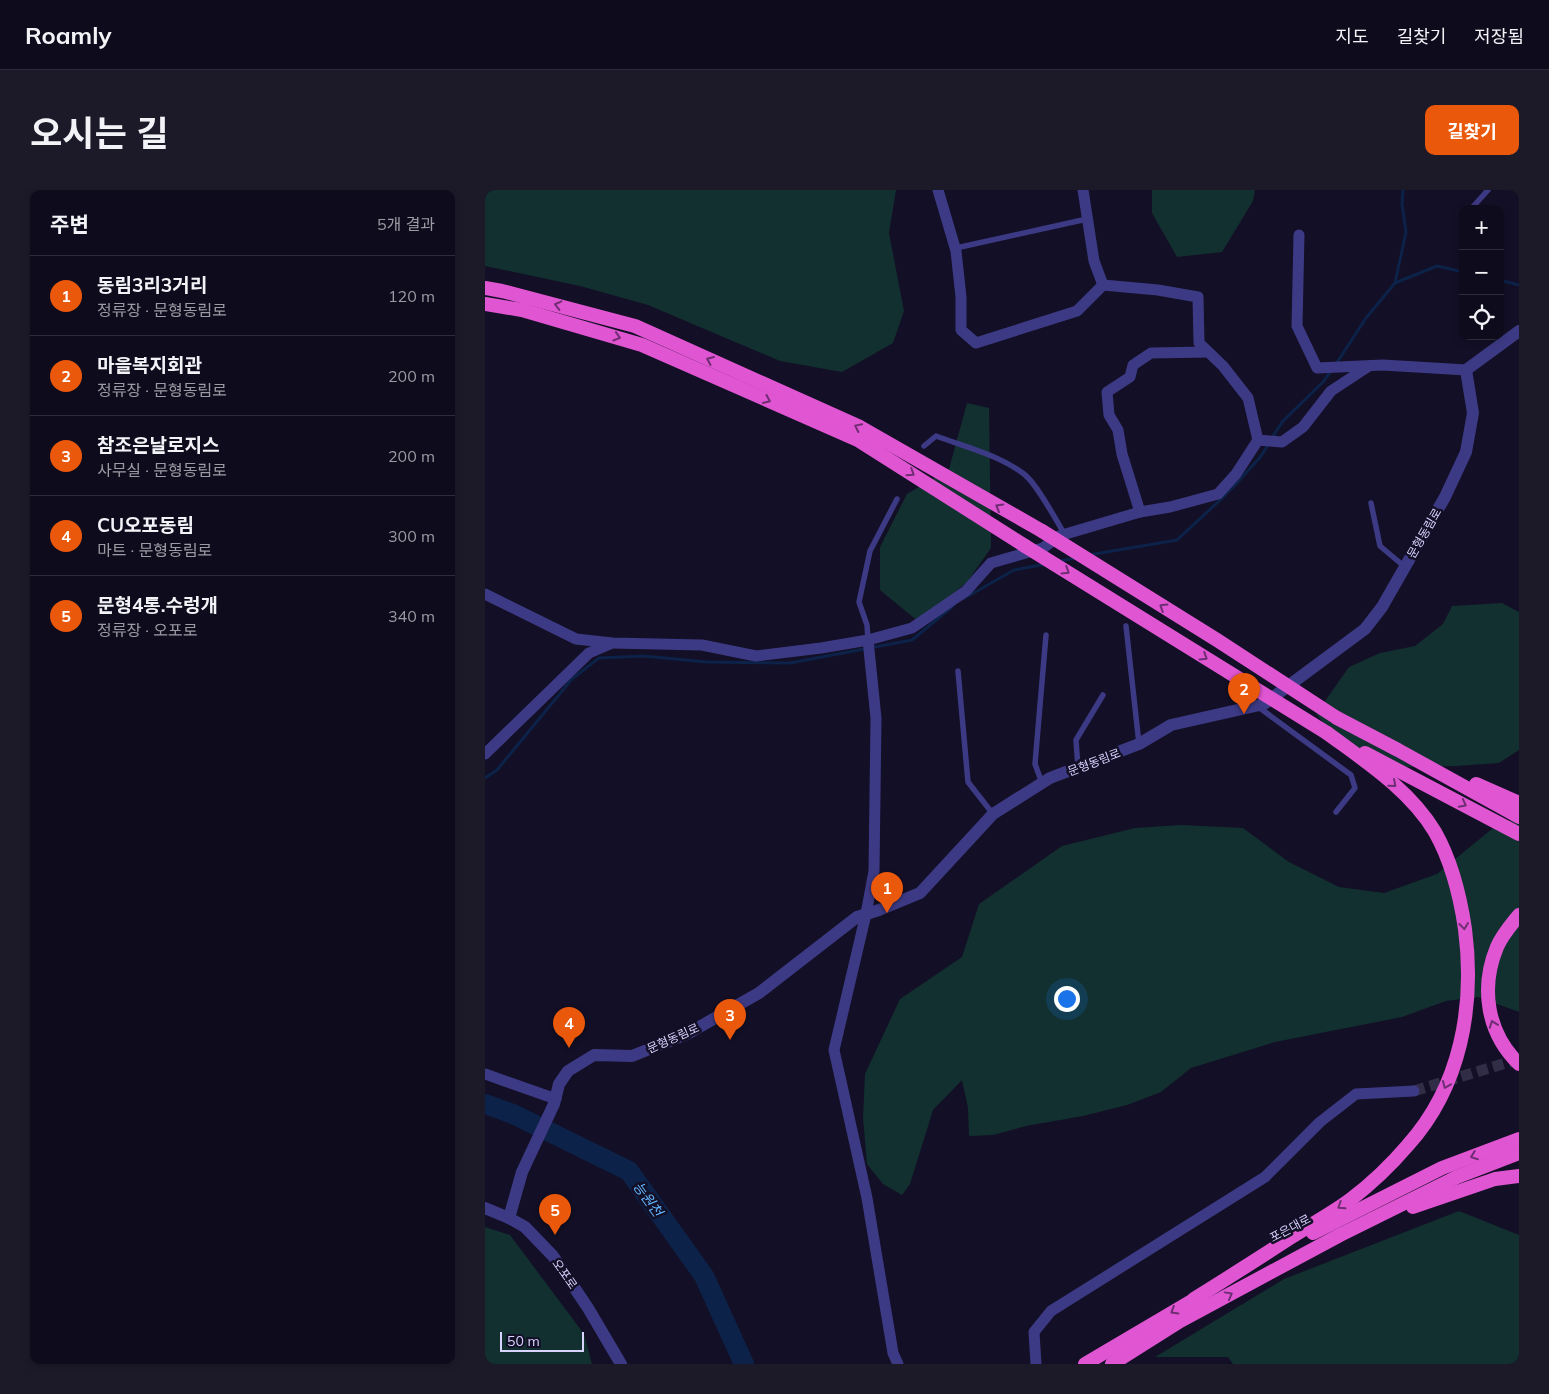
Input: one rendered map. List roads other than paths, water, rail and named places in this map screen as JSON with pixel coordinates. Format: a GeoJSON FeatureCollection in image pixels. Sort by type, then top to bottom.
{"type":"FeatureCollection","features":[{"type":"Feature","properties":{"kind":"highway"},"geometry":{"type":"LineString","coordinates":[[485,288],[511,293],[635,326],[860,427],[1042,531],[1217,640],[1337,718],[1519,817]]}},
{"type":"Feature","properties":{"kind":"highway"},"geometry":{"type":"LineString","coordinates":[[485,304],[522,310],[642,345],[858,440],[1327,733],[1519,834]]}},
{"type":"Feature","properties":{"kind":"highway"},"geometry":{"type":"LineString","coordinates":[[1194,1299],[1350,1200],[1379,1175],[1409,1144],[1429,1118],[1447,1084],[1456,1061],[1464,1030],[1468,971],[1466,939],[1456,882],[1446,855],[1434,831],[1403,793],[1370,764],[1327,733]]}},
{"type":"Feature","properties":{"kind":"highway"},"geometry":{"type":"LineString","coordinates":[[1398,750],[1519,803]]}},
{"type":"Feature","properties":{"kind":"highway"},"geometry":{"type":"LineString","coordinates":[[1519,915],[1497,946],[1491,965],[1488,995],[1491,1020],[1499,1040],[1509,1055],[1519,1064]]}},
{"type":"Feature","properties":{"kind":"highway","name":"포은대로"},"geometry":{"type":"LineString","coordinates":[[1085,1364],[1299,1239],[1442,1168],[1519,1139]]}},
{"type":"Feature","properties":{"kind":"highway"},"geometry":{"type":"LineString","coordinates":[[1112,1364],[1180,1322],[1340,1235],[1457,1177],[1519,1154]]}},
{"type":"Feature","properties":{"kind":"highway"},"geometry":{"type":"LineString","coordinates":[[1340,1235],[1461,1189],[1495,1179],[1519,1176]]}},
{"type":"Feature","properties":{"kind":"street"},"geometry":{"type":"LineString","coordinates":[[938,190],[956,248],[961,298],[961,330],[976,343],[1077,311],[1103,285]]}},
{"type":"Feature","properties":{"kind":"street"},"geometry":{"type":"LineString","coordinates":[[1083,190],[1094,261],[1103,285]]}},
{"type":"Feature","properties":{"kind":"street"},"geometry":{"type":"LineString","coordinates":[[1299,236],[1297,326],[1317,368],[1383,365],[1466,370],[1519,331]]}},
{"type":"Feature","properties":{"kind":"street"},"geometry":{"type":"LineString","coordinates":[[1103,285],[1158,290],[1198,297],[1199,343],[1223,366],[1247,398],[1260,440]]}},
{"type":"Feature","properties":{"kind":"street"},"geometry":{"type":"LineString","coordinates":[[1140,512],[1122,454],[1119,430],[1109,415],[1107,392],[1130,377],[1133,366],[1151,353],[1208,352]]}},
{"type":"Feature","properties":{"kind":"street"},"geometry":{"type":"LineString","coordinates":[[1260,440],[1282,442],[1303,427],[1331,391],[1369,366]]}},
{"type":"Feature","properties":{"kind":"street","name":"문형동림로"},"geometry":{"type":"LineString","coordinates":[[509,1218],[522,1172],[555,1101],[559,1084],[568,1071],[595,1055],[632,1056],[687,1034],[759,993],[857,917],[920,893],[993,814],[1050,778],[1139,744],[1171,725],[1265,704],[1365,629],[1382,607],[1445,497],[1466,452],[1473,413],[1466,370]]}},
{"type":"Feature","properties":{"kind":"street"},"geometry":{"type":"LineString","coordinates":[[485,594],[575,639],[612,643],[703,645],[756,656],[868,640],[912,628],[966,591],[991,563],[1043,548],[1059,536],[1140,512],[1170,507],[1218,494],[1236,474],[1260,440]]}},
{"type":"Feature","properties":{"kind":"street"},"geometry":{"type":"LineString","coordinates":[[868,640],[876,718],[874,871],[867,914],[833,1050],[867,1198],[893,1353],[898,1364]]}},
{"type":"Feature","properties":{"kind":"street"},"geometry":{"type":"LineString","coordinates":[[485,754],[589,653],[612,643]]}},
{"type":"Feature","properties":{"kind":"street"},"geometry":{"type":"LineString","coordinates":[[485,1074],[555,1101]]}},
{"type":"Feature","properties":{"kind":"street"},"geometry":{"type":"LineString","coordinates":[[1036,1364],[1034,1332],[1051,1311],[1265,1177],[1320,1122],[1356,1094],[1414,1091]]}},
{"type":"Feature","properties":{"kind":"street","name":"오포로"},"geometry":{"type":"LineString","coordinates":[[485,1208],[525,1227],[553,1256],[588,1308],[621,1364]]}},
{"type":"Feature","properties":{"kind":"lane"},"geometry":{"type":"LineString","coordinates":[[1475,205],[1488,190]]}},
{"type":"Feature","properties":{"kind":"lane"},"geometry":{"type":"LineString","coordinates":[[956,248],[1087,219]]}},
{"type":"Feature","properties":{"kind":"lane"},"geometry":{"type":"LineString","coordinates":[[924,446],[936,436],[1000,460],[1026,475],[1065,535]]}},
{"type":"Feature","properties":{"kind":"lane"},"geometry":{"type":"LineString","coordinates":[[868,640],[867,625],[859,602],[870,552],[897,499]]}},
{"type":"Feature","properties":{"kind":"lane"},"geometry":{"type":"LineString","coordinates":[[1371,503],[1379,546],[1405,567]]}},
{"type":"Feature","properties":{"kind":"lane"},"geometry":{"type":"LineString","coordinates":[[1126,626],[1139,744]]}},
{"type":"Feature","properties":{"kind":"lane"},"geometry":{"type":"LineString","coordinates":[[1042,784],[1035,764],[1046,635]]}},
{"type":"Feature","properties":{"kind":"lane"},"geometry":{"type":"LineString","coordinates":[[957,671],[968,782],[993,814]]}},
{"type":"Feature","properties":{"kind":"lane"},"geometry":{"type":"LineString","coordinates":[[1078,768],[1076,740],[1103,695]]}},
{"type":"Feature","properties":{"kind":"lane"},"geometry":{"type":"LineString","coordinates":[[1257,706],[1351,775],[1355,788],[1336,812]]}},
{"type":"Feature","properties":{"kind":"waterway"},"geometry":{"type":"LineString","coordinates":[[1395,283],[1406,232],[1402,204],[1403,190]]}},
{"type":"Feature","properties":{"kind":"waterway"},"geometry":{"type":"LineString","coordinates":[[1336,364],[1366,318],[1395,283],[1437,266],[1459,271]]}},
{"type":"Feature","properties":{"kind":"waterway"},"geometry":{"type":"LineString","coordinates":[[1504,281],[1519,285]]}},
{"type":"Feature","properties":{"kind":"waterway"},"geometry":{"type":"LineString","coordinates":[[1271,439],[1283,421],[1323,382],[1331,371]]}},
{"type":"Feature","properties":{"kind":"waterway"},"geometry":{"type":"LineString","coordinates":[[1089,555],[1177,540],[1238,482],[1268,445]]}},
{"type":"Feature","properties":{"kind":"waterway"},"geometry":{"type":"LineString","coordinates":[[1060,561],[1076,558]]}},
{"type":"Feature","properties":{"kind":"waterway"},"geometry":{"type":"LineString","coordinates":[[963,599],[1014,570],[1046,564]]}},
{"type":"Feature","properties":{"kind":"waterway"},"geometry":{"type":"LineString","coordinates":[[485,778],[497,770],[572,679],[599,658],[644,656],[707,662],[790,663],[912,640],[952,607]]}},
{"type":"Feature","properties":{"kind":"waterway","name":"능원천"},"geometry":{"type":"LineString","coordinates":[[485,1104],[513,1114],[629,1171],[704,1276],[744,1364]]}},
{"type":"Feature","properties":{"kind":"tunnel"},"geometry":{"type":"LineString","coordinates":[[1414,1091],[1519,1059]]}},
{"type":"Feature","properties":{"kind":"place","name":"마을복지회관"},"geometry":{"type":"Point","coordinates":[1244,714]}},
{"type":"Feature","properties":{"kind":"place","name":"동림3리3거리"},"geometry":{"type":"Point","coordinates":[887,913]}},
{"type":"Feature","properties":{"kind":"place","name":"참조은날로지스"},"geometry":{"type":"Point","coordinates":[730,1040]}},
{"type":"Feature","properties":{"kind":"place","name":"CU오포동림"},"geometry":{"type":"Point","coordinates":[569,1048]}},
{"type":"Feature","properties":{"kind":"place","name":"문형4통.수렁개"},"geometry":{"type":"Point","coordinates":[555,1235]}}]}
